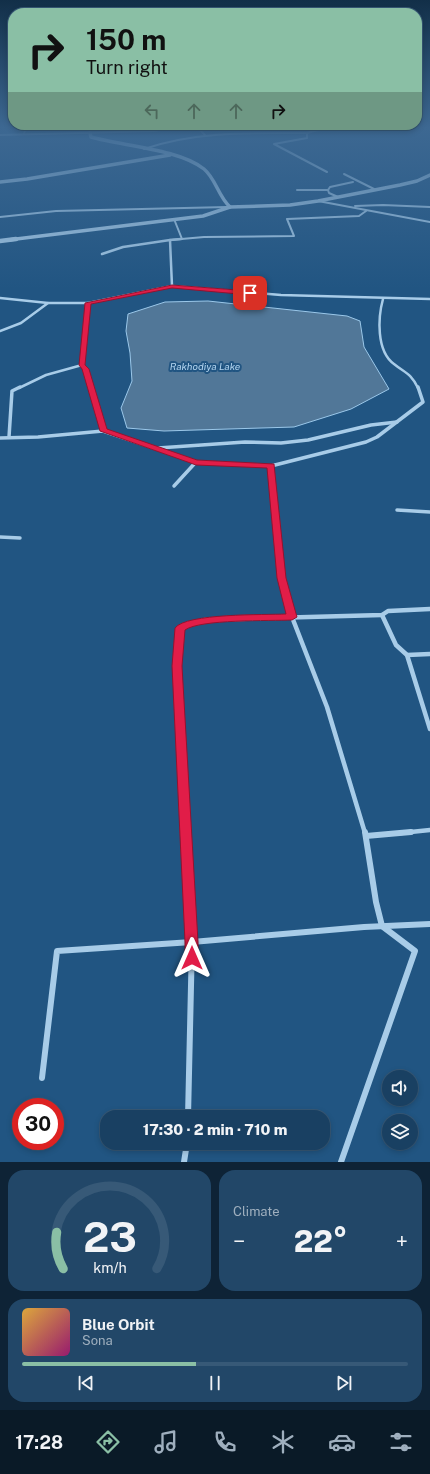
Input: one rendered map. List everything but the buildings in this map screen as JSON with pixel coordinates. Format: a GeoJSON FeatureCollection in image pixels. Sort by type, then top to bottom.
{"type":"FeatureCollection","features":[{"type":"Feature","properties":{"kind":"street"},"geometry":{"type":"LineString","coordinates":[[0,182],[10,181]]}},
{"type":"Feature","properties":{"kind":"street"},"geometry":{"type":"LineString","coordinates":[[212,181],[224,202],[230,207]]}},
{"type":"Feature","properties":{"kind":"street"},"geometry":{"type":"LineString","coordinates":[[358,181],[374,190]]}},
{"type":"Feature","properties":{"kind":"street"},"geometry":{"type":"LineString","coordinates":[[0,217],[56,211],[290,205],[318,202],[413,181]]}},
{"type":"Feature","properties":{"kind":"street"},"geometry":{"type":"LineString","coordinates":[[297,190],[328,190],[330,188],[353,182]]}},
{"type":"Feature","properties":{"kind":"street"},"geometry":{"type":"LineString","coordinates":[[328,190],[329,193],[338,197]]}},
{"type":"Feature","properties":{"kind":"street"},"geometry":{"type":"LineString","coordinates":[[318,202],[355,206],[383,205],[430,208]]}},
{"type":"Feature","properties":{"kind":"street"},"geometry":{"type":"LineString","coordinates":[[355,206],[366,211],[430,222]]}},
{"type":"Feature","properties":{"kind":"street"},"geometry":{"type":"LineString","coordinates":[[0,241],[203,216],[230,207]]}},
{"type":"Feature","properties":{"kind":"street"},"geometry":{"type":"LineString","coordinates":[[102,254],[123,247],[170,240],[294,236],[287,219],[359,216],[366,211]]}},
{"type":"Feature","properties":{"kind":"street"},"geometry":{"type":"LineString","coordinates":[[174,219],[182,239]]}},
{"type":"Feature","properties":{"kind":"street"},"geometry":{"type":"LineString","coordinates":[[170,240],[172,286]]}},
{"type":"Feature","properties":{"kind":"street"},"geometry":{"type":"LineString","coordinates":[[0,298],[48,303],[88,303],[172,286],[281,295],[383,299],[430,299]]}},
{"type":"Feature","properties":{"kind":"street"},"geometry":{"type":"LineString","coordinates":[[0,438],[38,437],[103,431],[196,462],[271,466],[366,442],[377,437],[423,402],[420,389],[408,372],[392,363],[385,351],[380,337],[379,315],[383,299]]}},
{"type":"Feature","properties":{"kind":"street"},"geometry":{"type":"LineString","coordinates":[[0,331],[21,323],[48,303]]}},
{"type":"Feature","properties":{"kind":"street"},"geometry":{"type":"LineString","coordinates":[[88,303],[82,365],[85,369],[103,431]]}},
{"type":"Feature","properties":{"kind":"street"},"geometry":{"type":"LineString","coordinates":[[9,437],[12,391],[29,382],[68,368],[82,365]]}},
{"type":"Feature","properties":{"kind":"street"},"geometry":{"type":"LineString","coordinates":[[155,448],[245,442],[281,443],[308,440],[372,425],[398,422]]}},
{"type":"Feature","properties":{"kind":"street"},"geometry":{"type":"LineString","coordinates":[[174,486],[196,462]]}},
{"type":"Feature","properties":{"kind":"street"},"geometry":{"type":"LineString","coordinates":[[271,466],[281,578],[292,617],[327,707],[366,836],[376,902],[382,926],[415,952],[341,1162]]}},
{"type":"Feature","properties":{"kind":"street"},"geometry":{"type":"LineString","coordinates":[[397,510],[430,512]]}},
{"type":"Feature","properties":{"kind":"street"},"geometry":{"type":"LineString","coordinates":[[0,537],[20,538]]}},
{"type":"Feature","properties":{"kind":"street"},"geometry":{"type":"LineString","coordinates":[[188,1110],[192,942],[177,666],[180,628],[186,624],[205,620],[382,615],[388,611],[430,609]]}},
{"type":"Feature","properties":{"kind":"street"},"geometry":{"type":"LineString","coordinates":[[382,615],[396,645],[407,656],[428,715],[430,729]]}},
{"type":"Feature","properties":{"kind":"street"},"geometry":{"type":"LineString","coordinates":[[407,656],[430,654]]}},
{"type":"Feature","properties":{"kind":"street"},"geometry":{"type":"LineString","coordinates":[[366,836],[430,830]]}},
{"type":"Feature","properties":{"kind":"street"},"geometry":{"type":"LineString","coordinates":[[42,1078],[57,951],[192,942],[382,926],[430,924]]}},
{"type":"Feature","properties":{"kind":"street"},"geometry":{"type":"LineString","coordinates":[[184,1162],[186,1150]]}},
{"type":"Feature","properties":{"kind":"water","name":"Rakhodiya Lake"},"geometry":{"type":"Polygon","coordinates":[[[208,301],[347,316],[360,321],[364,347],[389,389],[351,409],[294,427],[164,431],[127,428],[121,408],[132,381],[130,353],[126,331],[128,314],[165,302],[208,301]]]}},
{"type":"Feature","properties":{"kind":"route"},"geometry":{"type":"LineString","coordinates":[[192,958],[177,666],[180,628],[186,624],[205,620],[292,617],[281,578],[271,466],[196,462],[103,431],[85,369],[82,365],[88,303],[172,286],[250,293]]}}]}
